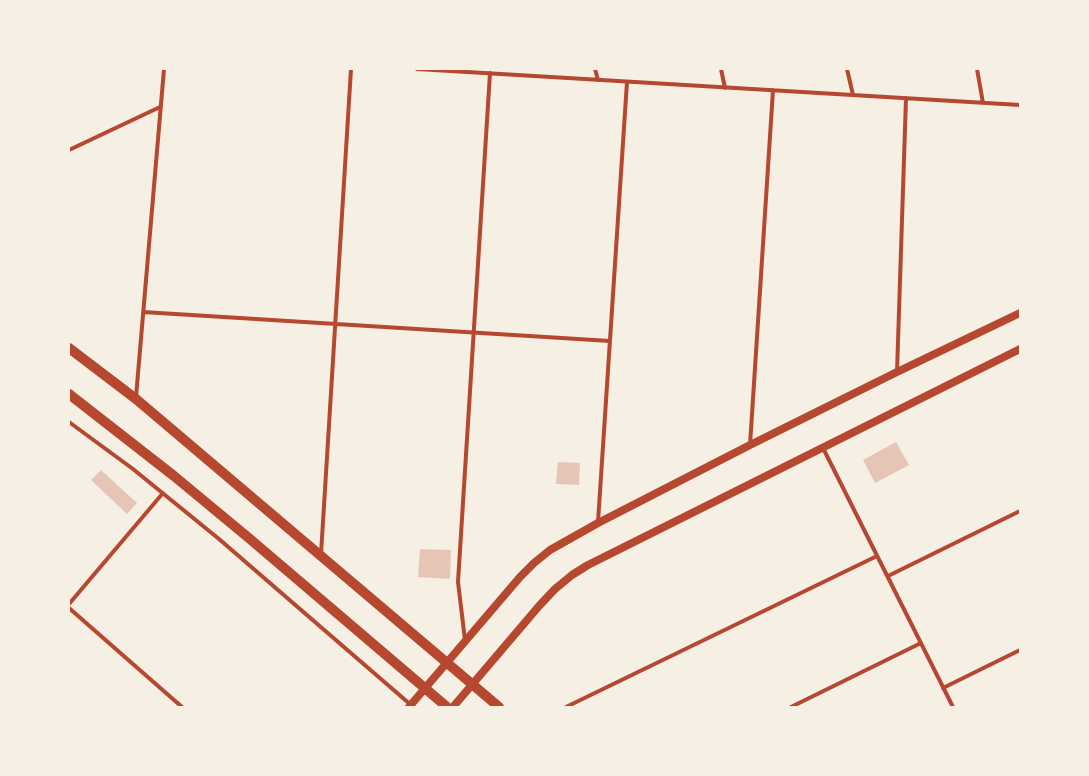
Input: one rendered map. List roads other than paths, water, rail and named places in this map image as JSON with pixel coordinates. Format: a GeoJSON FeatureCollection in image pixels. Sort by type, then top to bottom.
{"type":"FeatureCollection","features":[{"type":"Feature","properties":{"kind":"main road"},"geometry":{"type":"LineString","coordinates":[[411,706],[520,577],[550,550],[598,523],[750,445],[1020,313]]}},
{"type":"Feature","properties":{"kind":"main road"},"geometry":{"type":"LineString","coordinates":[[69,348],[136,399],[499,707]]}},
{"type":"Feature","properties":{"kind":"main road"},"geometry":{"type":"LineString","coordinates":[[453,707],[539,606],[555,589],[572,575],[604,556],[1020,349]]}},
{"type":"Feature","properties":{"kind":"main road"},"geometry":{"type":"LineString","coordinates":[[69,394],[168,471],[447,707]]}},
{"type":"Feature","properties":{"kind":"street"},"geometry":{"type":"LineString","coordinates":[[136,399],[164,69]]}},
{"type":"Feature","properties":{"kind":"street"},"geometry":{"type":"LineString","coordinates":[[321,556],[351,69]]}},
{"type":"Feature","properties":{"kind":"street"},"geometry":{"type":"LineString","coordinates":[[417,69],[1020,105]]}},
{"type":"Feature","properties":{"kind":"street"},"geometry":{"type":"LineString","coordinates":[[595,69],[598,80]]}},
{"type":"Feature","properties":{"kind":"street"},"geometry":{"type":"LineString","coordinates":[[721,69],[725,88]]}},
{"type":"Feature","properties":{"kind":"street"},"geometry":{"type":"LineString","coordinates":[[847,69],[853,95]]}},
{"type":"Feature","properties":{"kind":"street"},"geometry":{"type":"LineString","coordinates":[[977,69],[983,103]]}},
{"type":"Feature","properties":{"kind":"street"},"geometry":{"type":"LineString","coordinates":[[466,642],[458,582],[490,73]]}},
{"type":"Feature","properties":{"kind":"street"},"geometry":{"type":"LineString","coordinates":[[598,523],[627,82]]}},
{"type":"Feature","properties":{"kind":"street"},"geometry":{"type":"LineString","coordinates":[[750,445],[773,90]]}},
{"type":"Feature","properties":{"kind":"street"},"geometry":{"type":"LineString","coordinates":[[898,372],[906,98]]}},
{"type":"Feature","properties":{"kind":"street"},"geometry":{"type":"LineString","coordinates":[[69,150],[160,107]]}},
{"type":"Feature","properties":{"kind":"street"},"geometry":{"type":"LineString","coordinates":[[143,312],[610,341]]}},
{"type":"Feature","properties":{"kind":"street"},"geometry":{"type":"LineString","coordinates":[[69,422],[163,493],[219,539],[411,706]]}},
{"type":"Feature","properties":{"kind":"street"},"geometry":{"type":"LineString","coordinates":[[823,448],[953,707]]}},
{"type":"Feature","properties":{"kind":"street"},"geometry":{"type":"LineString","coordinates":[[69,604],[163,493]]}},
{"type":"Feature","properties":{"kind":"street"},"geometry":{"type":"LineString","coordinates":[[888,576],[1020,511]]}},
{"type":"Feature","properties":{"kind":"street"},"geometry":{"type":"LineString","coordinates":[[566,707],[877,556]]}},
{"type":"Feature","properties":{"kind":"street"},"geometry":{"type":"LineString","coordinates":[[69,608],[182,707]]}},
{"type":"Feature","properties":{"kind":"street"},"geometry":{"type":"LineString","coordinates":[[791,707],[921,642]]}},
{"type":"Feature","properties":{"kind":"street"},"geometry":{"type":"LineString","coordinates":[[943,688],[1020,650]]}}]}
